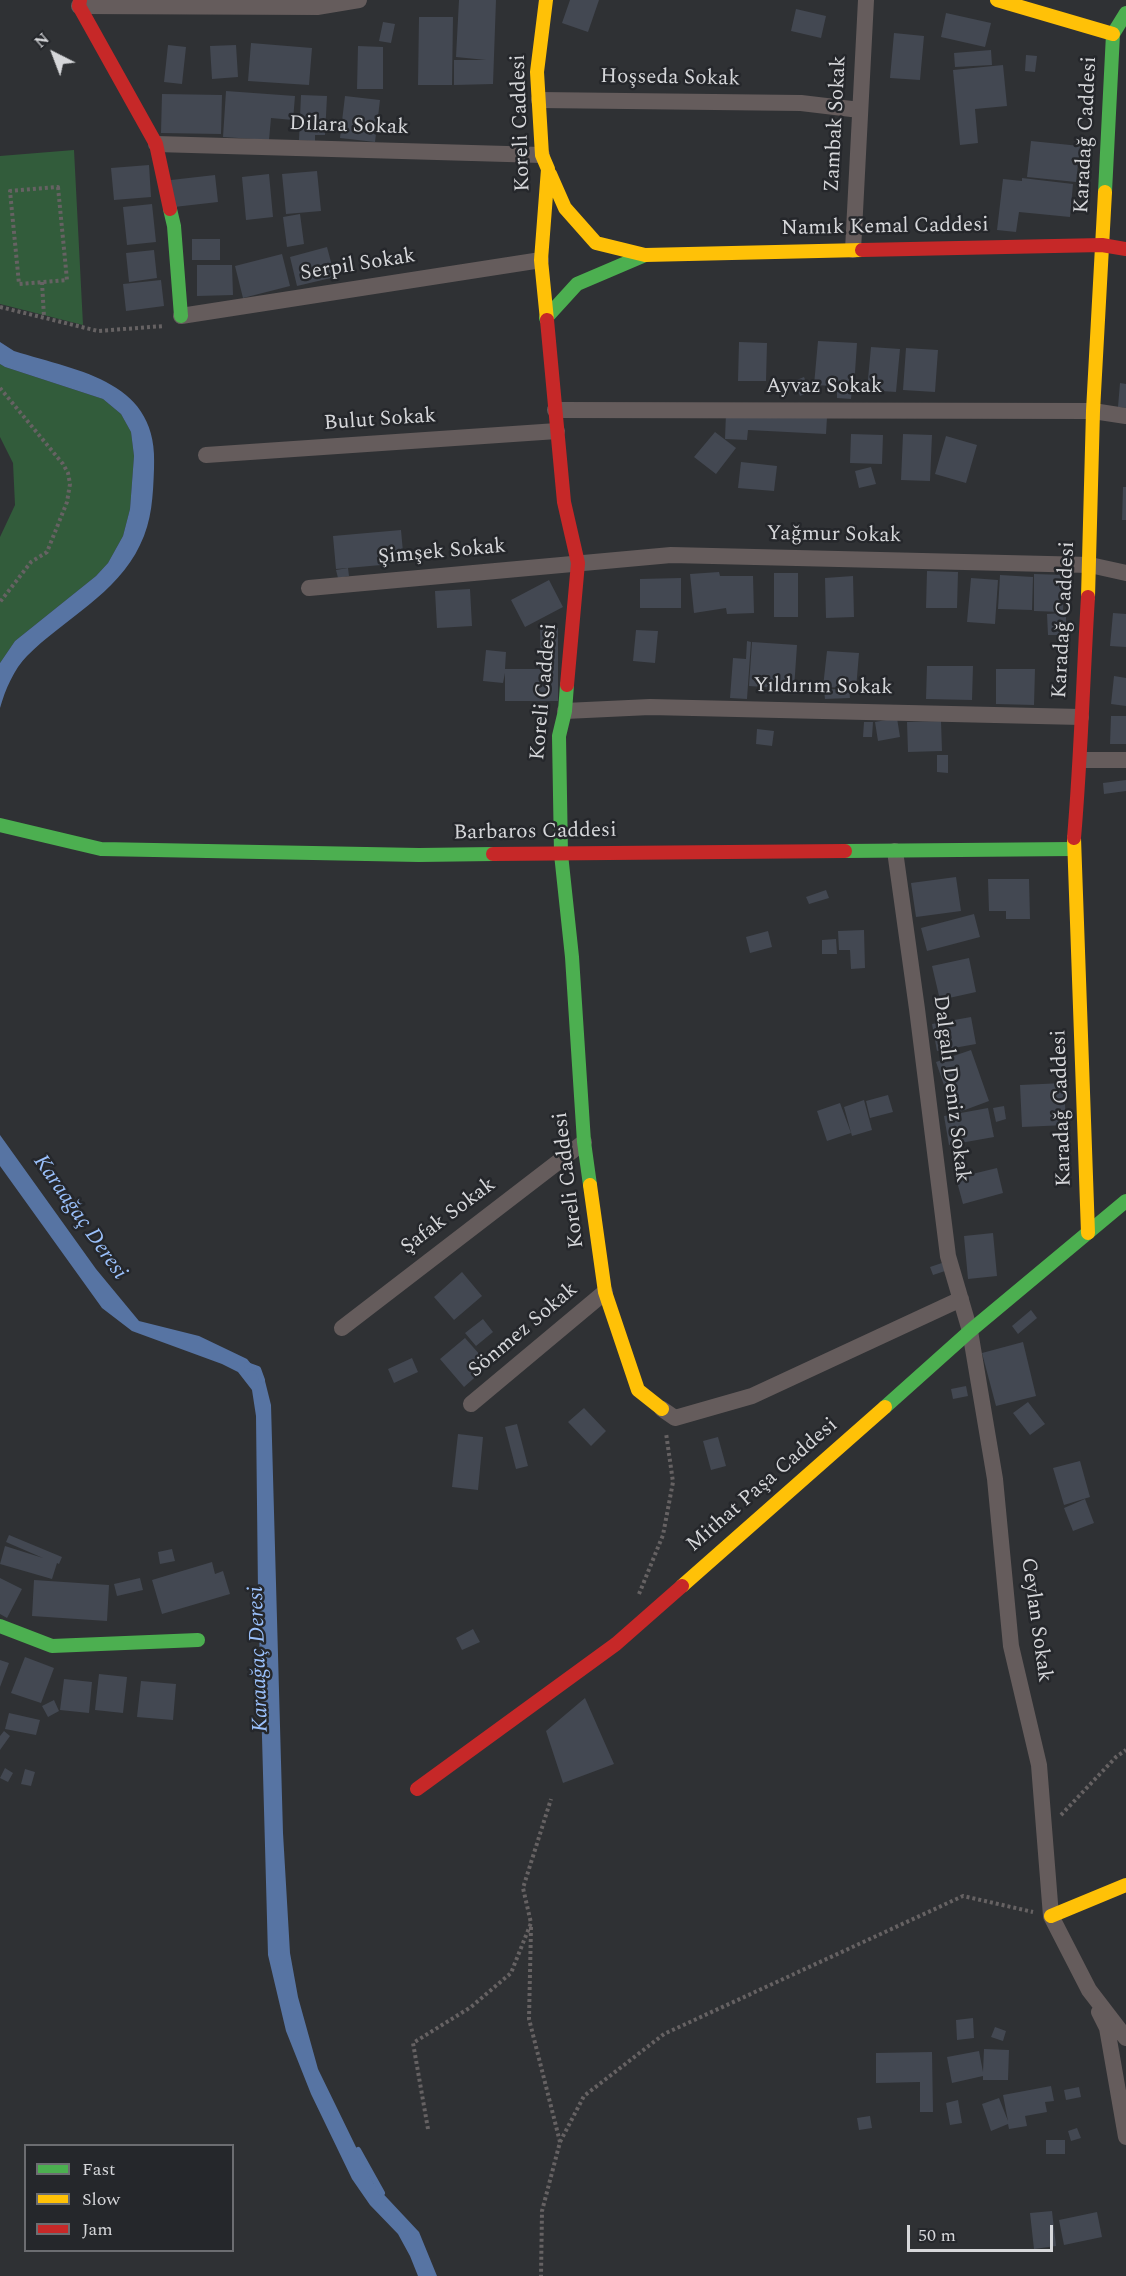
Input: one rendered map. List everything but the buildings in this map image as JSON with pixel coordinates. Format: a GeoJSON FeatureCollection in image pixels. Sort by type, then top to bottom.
{"type":"FeatureCollection","features":[{"type":"Feature","properties":{"kind":"street"},"geometry":{"type":"LineString","coordinates":[[176,320],[174,226],[156,144],[79,3],[317,7],[359,0]]}},
{"type":"Feature","properties":{"kind":"street","name":"Koreli Caddesi"},"geometry":{"type":"LineString","coordinates":[[546,0],[537,72],[545,162],[541,260],[564,502],[578,563],[565,711],[559,736],[561,854],[572,957],[584,1142],[605,1292],[638,1390],[662,1409]]}},
{"type":"Feature","properties":{"kind":"street","name":"Zambak Sokak"},"geometry":{"type":"LineString","coordinates":[[853,250],[866,0]]}},
{"type":"Feature","properties":{"kind":"street"},"geometry":{"type":"LineString","coordinates":[[997,0],[1113,34]]}},
{"type":"Feature","properties":{"kind":"street","name":"Karadağ Caddesi"},"geometry":{"type":"LineString","coordinates":[[1088,1233],[1073,849],[1082,760],[1081,717],[1090,565],[1093,411],[1102,244],[1118,73],[1113,34],[1126,14]]}},
{"type":"Feature","properties":{"kind":"street","name":"Hoşseda Sokak"},"geometry":{"type":"LineString","coordinates":[[538,100],[801,103],[860,110]]}},
{"type":"Feature","properties":{"kind":"street","name":"Dilara Sokak"},"geometry":{"type":"LineString","coordinates":[[156,144],[545,162]]}},
{"type":"Feature","properties":{"kind":"street"},"geometry":{"type":"LineString","coordinates":[[545,162],[565,208],[596,243],[645,255]]}},
{"type":"Feature","properties":{"kind":"street","name":"Namık Kemal Caddesi"},"geometry":{"type":"LineString","coordinates":[[645,255],[1102,244],[1126,249]]}},
{"type":"Feature","properties":{"kind":"street"},"geometry":{"type":"LineString","coordinates":[[546,318],[577,284],[645,255]]}},
{"type":"Feature","properties":{"kind":"street","name":"Serpil Sokak"},"geometry":{"type":"LineString","coordinates":[[176,320],[541,260]]}},
{"type":"Feature","properties":{"kind":"street","name":"Ayvaz Sokak"},"geometry":{"type":"LineString","coordinates":[[555,410],[1093,411],[1126,416]]}},
{"type":"Feature","properties":{"kind":"street","name":"Bulut Sokak"},"geometry":{"type":"LineString","coordinates":[[206,455],[557,431]]}},
{"type":"Feature","properties":{"kind":"street","name":"Yağmur Sokak"},"geometry":{"type":"LineString","coordinates":[[578,563],[671,555],[1090,565],[1126,573]]}},
{"type":"Feature","properties":{"kind":"street","name":"Şimşek Sokak"},"geometry":{"type":"LineString","coordinates":[[309,588],[578,563]]}},
{"type":"Feature","properties":{"kind":"street","name":"Yıldırım Sokak"},"geometry":{"type":"LineString","coordinates":[[565,711],[650,707],[1081,717]]}},
{"type":"Feature","properties":{"kind":"street"},"geometry":{"type":"LineString","coordinates":[[1082,760],[1126,760]]}},
{"type":"Feature","properties":{"kind":"street","name":"Barbaros Caddesi"},"geometry":{"type":"LineString","coordinates":[[0,825],[101,849],[419,855],[1073,849]]}},
{"type":"Feature","properties":{"kind":"street","name":"Dalgalı Deniz Sokak"},"geometry":{"type":"LineString","coordinates":[[895,851],[918,1009],[948,1256],[970,1331]]}},
{"type":"Feature","properties":{"kind":"street","name":"Şafak Sokak"},"geometry":{"type":"LineString","coordinates":[[342,1328],[584,1142]]}},
{"type":"Feature","properties":{"kind":"street","name":"Mithat Paşa Caddesi"},"geometry":{"type":"LineString","coordinates":[[417,1789],[616,1644],[970,1331],[1126,1201]]}},
{"type":"Feature","properties":{"kind":"street","name":"Sönmez Sokak"},"geometry":{"type":"LineString","coordinates":[[471,1404],[605,1292]]}},
{"type":"Feature","properties":{"kind":"street"},"geometry":{"type":"LineString","coordinates":[[662,1409],[675,1418],[752,1396],[961,1299]]}},
{"type":"Feature","properties":{"kind":"street","name":"Ceylan Sokak"},"geometry":{"type":"LineString","coordinates":[[970,1331],[995,1479],[1011,1646],[1039,1765],[1051,1916]]}},
{"type":"Feature","properties":{"kind":"street"},"geometry":{"type":"LineString","coordinates":[[0,1626],[52,1646],[198,1640]]}},
{"type":"Feature","properties":{"kind":"street"},"geometry":{"type":"LineString","coordinates":[[1126,1885],[1051,1916],[1107,2028],[1126,2137]]}},
{"type":"Feature","properties":{"kind":"street"},"geometry":{"type":"LineString","coordinates":[[1089,1990],[1126,2038]]}},
{"type":"Feature","properties":{"kind":"path"},"geometry":{"type":"LineString","coordinates":[[58,187],[67,280],[42,282],[19,284],[10,191],[58,187]]}},
{"type":"Feature","properties":{"kind":"path"},"geometry":{"type":"LineString","coordinates":[[42,282],[44,318]]}},
{"type":"Feature","properties":{"kind":"path"},"geometry":{"type":"LineString","coordinates":[[0,307],[98,331],[176,320]]}},
{"type":"Feature","properties":{"kind":"path"},"geometry":{"type":"LineString","coordinates":[[0,388],[63,464],[68,472],[70,484],[67,502],[46,552],[31,562],[0,602]]}},
{"type":"Feature","properties":{"kind":"path"},"geometry":{"type":"LineString","coordinates":[[635,1603],[663,1535],[672,1482],[662,1409]]}},
{"type":"Feature","properties":{"kind":"path"},"geometry":{"type":"LineString","coordinates":[[1045,1832],[1116,1757],[1126,1750]]}},
{"type":"Feature","properties":{"kind":"path"},"geometry":{"type":"LineString","coordinates":[[551,1799],[523,1888],[531,1923],[529,2019],[560,2142]]}},
{"type":"Feature","properties":{"kind":"path"},"geometry":{"type":"LineString","coordinates":[[541,2276],[542,2211],[560,2142],[584,2096],[664,2034],[963,1896],[1051,1916]]}},
{"type":"Feature","properties":{"kind":"path"},"geometry":{"type":"LineString","coordinates":[[428,2129],[413,2043],[471,2007],[511,1973],[531,1923]]}},
{"type":"Feature","properties":{"kind":"green space"},"geometry":{"type":"Polygon","coordinates":[[[74,150],[83,325],[0,304],[0,156],[74,150]]]}},
{"type":"Feature","properties":{"kind":"green space"},"geometry":{"type":"Polygon","coordinates":[[[0,364],[103,399],[121,414],[131,432],[134,456],[130,509],[123,536],[108,563],[96,576],[15,641],[0,663],[0,537],[15,505],[13,463],[0,437],[0,364]]]}},
{"type":"Feature","properties":{"kind":"water"},"geometry":{"type":"Polygon","coordinates":[[[0,342],[14,351],[89,374],[111,385],[130,399],[144,416],[152,440],[154,469],[147,527],[130,562],[104,592],[22,661],[10,680],[0,708],[0,663],[15,641],[96,576],[108,563],[123,536],[130,509],[134,456],[131,432],[121,414],[103,399],[5,367],[0,364],[0,342]]]}},
{"type":"Feature","properties":{"kind":"water"},"geometry":{"type":"Polygon","coordinates":[[[0,1135],[96,1269],[139,1321],[199,1336],[247,1359],[265,1381],[271,1405],[283,1833],[290,1953],[298,1997],[318,2069],[374,2184],[419,2232],[437,2276],[418,2276],[398,2234],[370,2205],[352,2179],[311,2094],[286,2031],[268,1955],[258,1592],[256,1416],[252,1390],[238,1372],[132,1331],[102,1308],[0,1166],[0,1135]]]}},
{"type":"Feature","properties":{"kind":"waterway","name":"Karaağaç Deresi"},"geometry":{"type":"LineString","coordinates":[[247,1365],[258,1369],[262,1380]]}},
{"type":"Feature","properties":{"kind":"waterway","name":"Karaağaç Deresi"},"geometry":{"type":"LineString","coordinates":[[358,2150],[382,2193]]}},
{"type":"Feature","properties":{"kind":"traffic: fast"},"geometry":{"type":"LineString","coordinates":[[1105,192],[1113,34],[1126,13]]}},
{"type":"Feature","properties":{"kind":"traffic: fast"},"geometry":{"type":"LineString","coordinates":[[170,209],[174,226],[181,316]]}},
{"type":"Feature","properties":{"kind":"traffic: fast"},"geometry":{"type":"LineString","coordinates":[[546,318],[577,284],[645,255]]}},
{"type":"Feature","properties":{"kind":"traffic: fast"},"geometry":{"type":"LineString","coordinates":[[567,685],[565,711],[559,736],[561,854],[572,957],[584,1142],[590,1185]]}},
{"type":"Feature","properties":{"kind":"traffic: fast"},"geometry":{"type":"LineString","coordinates":[[0,825],[101,849],[419,855],[493,854]]}},
{"type":"Feature","properties":{"kind":"traffic: fast"},"geometry":{"type":"LineString","coordinates":[[845,851],[1073,849]]}},
{"type":"Feature","properties":{"kind":"traffic: fast"},"geometry":{"type":"LineString","coordinates":[[885,1407],[970,1331],[1126,1201]]}},
{"type":"Feature","properties":{"kind":"traffic: fast"},"geometry":{"type":"LineString","coordinates":[[0,1626],[52,1646],[198,1640]]}},
{"type":"Feature","properties":{"kind":"traffic: slow"},"geometry":{"type":"LineString","coordinates":[[546,0],[537,72],[542,155],[548,169],[541,260],[547,320]]}},
{"type":"Feature","properties":{"kind":"traffic: slow"},"geometry":{"type":"LineString","coordinates":[[997,0],[1113,34]]}},
{"type":"Feature","properties":{"kind":"traffic: slow"},"geometry":{"type":"LineString","coordinates":[[550,174],[565,208],[596,243],[645,255],[862,250]]}},
{"type":"Feature","properties":{"kind":"traffic: slow"},"geometry":{"type":"LineString","coordinates":[[1088,597],[1093,411],[1105,192]]}},
{"type":"Feature","properties":{"kind":"traffic: slow"},"geometry":{"type":"LineString","coordinates":[[1074,838],[1088,1233]]}},
{"type":"Feature","properties":{"kind":"traffic: slow"},"geometry":{"type":"LineString","coordinates":[[590,1185],[605,1292],[638,1390],[662,1409]]}},
{"type":"Feature","properties":{"kind":"traffic: slow"},"geometry":{"type":"LineString","coordinates":[[682,1586],[885,1407]]}},
{"type":"Feature","properties":{"kind":"traffic: slow"},"geometry":{"type":"LineString","coordinates":[[1051,1916],[1126,1885]]}},
{"type":"Feature","properties":{"kind":"traffic: jam"},"geometry":{"type":"LineString","coordinates":[[80,0],[79,6],[156,144],[170,209]]}},
{"type":"Feature","properties":{"kind":"traffic: jam"},"geometry":{"type":"LineString","coordinates":[[862,250],[1102,245],[1126,249]]}},
{"type":"Feature","properties":{"kind":"traffic: jam"},"geometry":{"type":"LineString","coordinates":[[547,320],[564,502],[578,563],[567,685]]}},
{"type":"Feature","properties":{"kind":"traffic: jam"},"geometry":{"type":"LineString","coordinates":[[1074,838],[1088,597]]}},
{"type":"Feature","properties":{"kind":"traffic: jam"},"geometry":{"type":"LineString","coordinates":[[493,854],[845,851]]}},
{"type":"Feature","properties":{"kind":"traffic: jam"},"geometry":{"type":"LineString","coordinates":[[417,1789],[616,1644],[682,1586]]}}]}
